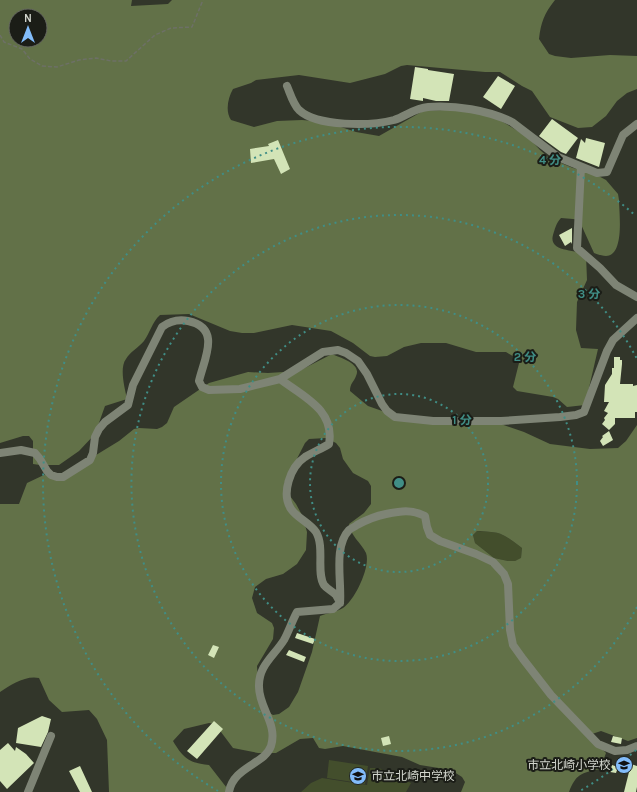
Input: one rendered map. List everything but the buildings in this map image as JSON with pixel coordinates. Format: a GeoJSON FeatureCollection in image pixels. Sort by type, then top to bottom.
{"type":"FeatureCollection","features":[{"type":"Feature","properties":{"kind":"street"},"geometry":{"type":"LineString","coordinates":[[287,86],[296,106],[300,111],[316,119],[332,122],[353,123],[386,121],[428,107],[449,107],[485,112],[512,122],[558,157],[597,173],[607,172],[623,135],[637,124]]}},
{"type":"Feature","properties":{"kind":"street"},"geometry":{"type":"LineString","coordinates":[[581,167],[577,248],[616,285],[637,297]]}},
{"type":"Feature","properties":{"kind":"street"},"geometry":{"type":"LineString","coordinates":[[0,452],[21,450],[35,453],[47,471],[51,475],[58,477],[63,477],[90,460],[93,453],[95,437],[99,429],[105,422],[128,405],[133,385],[162,327],[168,322],[176,320],[194,322],[203,327],[208,335],[206,356],[199,381],[202,387],[209,390],[240,388],[280,379],[323,352],[338,350],[346,353],[358,361],[367,374],[382,404],[387,411],[395,417],[432,421],[493,421],[560,417],[576,415],[584,412],[607,351],[613,340],[637,318]]}},
{"type":"Feature","properties":{"kind":"street"},"geometry":{"type":"LineString","coordinates":[[280,379],[316,405],[324,414],[329,424],[331,434],[329,444],[319,451],[304,458],[296,467],[288,483],[287,498],[290,508],[297,516],[307,522],[316,532],[320,543],[321,576],[324,585],[336,595],[340,603]]}},
{"type":"Feature","properties":{"kind":"street"},"geometry":{"type":"LineString","coordinates":[[229,792],[236,777],[249,766],[263,758],[271,748],[273,736],[270,721],[261,698],[259,688],[260,677],[264,666],[277,651],[297,612],[333,609],[340,603],[340,556],[343,542],[349,531],[364,521],[378,515],[399,512],[416,511],[425,516],[426,527],[430,535],[440,541],[493,562],[504,574],[508,584],[510,630],[513,645],[551,695],[598,744],[614,751],[627,750],[637,746]]}},
{"type":"Feature","properties":{"kind":"street"},"geometry":{"type":"LineString","coordinates":[[28,792],[51,736]]}},
{"type":"Feature","properties":{"kind":"path"},"geometry":{"type":"LineString","coordinates":[[0,35],[4,42],[22,50],[30,59],[42,66],[57,67],[79,60],[96,58],[112,61],[126,61],[155,35],[171,28],[192,27],[203,0]]}},
{"type":"Feature","properties":{"kind":"green space"},"geometry":{"type":"Polygon","coordinates":[[[0,0],[132,0],[131,6],[168,4],[172,0],[555,0],[544,18],[539,39],[549,54],[571,58],[610,55],[637,56],[637,89],[627,93],[617,101],[606,116],[592,127],[578,128],[550,117],[532,91],[500,72],[407,65],[401,66],[385,74],[350,83],[299,75],[256,80],[233,89],[228,104],[228,113],[231,120],[254,127],[277,121],[302,120],[326,122],[356,132],[379,136],[423,111],[466,109],[490,114],[529,138],[549,158],[573,168],[591,172],[606,180],[618,194],[619,200],[620,232],[616,249],[612,254],[606,256],[594,253],[579,220],[561,218],[553,235],[553,241],[559,248],[586,255],[587,280],[577,302],[576,330],[581,348],[598,349],[585,405],[567,407],[558,399],[553,397],[517,391],[513,387],[519,363],[516,358],[506,352],[476,352],[446,343],[421,343],[404,347],[387,356],[375,357],[370,356],[353,343],[331,331],[292,325],[254,333],[242,333],[230,331],[189,314],[160,315],[144,341],[130,354],[124,363],[123,379],[127,399],[105,406],[95,434],[79,451],[59,465],[33,464],[33,441],[29,436],[23,436],[0,443],[0,0]]]}},
{"type":"Feature","properties":{"kind":"green space"},"geometry":{"type":"Polygon","coordinates":[[[332,354],[350,362],[356,368],[356,376],[351,384],[350,391],[368,406],[405,419],[495,422],[524,432],[550,444],[590,449],[618,448],[626,441],[637,425],[637,738],[628,741],[601,731],[589,735],[606,753],[600,769],[580,775],[574,781],[569,792],[461,792],[465,782],[462,777],[451,770],[420,765],[402,757],[343,746],[325,749],[319,748],[313,738],[300,739],[276,753],[258,753],[233,748],[215,724],[209,723],[184,729],[173,741],[180,752],[187,759],[196,763],[209,765],[230,792],[109,792],[107,740],[97,719],[89,710],[62,712],[49,700],[39,678],[34,677],[24,679],[0,692],[0,504],[19,504],[27,483],[46,474],[62,474],[119,441],[134,429],[157,429],[162,427],[167,423],[174,407],[209,383],[248,372],[268,373],[299,371],[332,354]],[[326,438],[309,439],[305,443],[284,484],[287,492],[302,515],[307,532],[306,550],[297,564],[283,574],[266,579],[255,587],[252,598],[257,613],[272,623],[274,628],[273,639],[257,666],[259,702],[268,712],[273,715],[279,714],[289,707],[298,692],[312,652],[320,616],[341,609],[348,604],[357,591],[366,566],[366,553],[351,532],[349,524],[364,513],[371,504],[371,486],[368,481],[353,473],[343,459],[340,448],[336,443],[326,438]],[[477,531],[473,535],[475,543],[494,558],[515,561],[521,558],[522,548],[506,536],[492,532],[477,531]]]}},
{"type":"Feature","properties":{"kind":"green space"},"geometry":{"type":"Polygon","coordinates":[[[477,531],[492,532],[506,536],[522,548],[521,559],[508,561],[494,558],[475,543],[473,535],[477,531]]]}},
{"type":"Feature","properties":{"kind":"green space"},"geometry":{"type":"Polygon","coordinates":[[[329,760],[368,766],[365,784],[327,778],[329,760]]]}},
{"type":"Feature","properties":{"kind":"green space"},"geometry":{"type":"Polygon","coordinates":[[[370,768],[379,768],[411,783],[406,792],[301,792],[311,783],[322,778],[367,785],[370,768]]]}},
{"type":"Feature","properties":{"kind":"place","name":"市立北崎小学校"},"geometry":{"type":"Point","coordinates":[624,765]}},
{"type":"Feature","properties":{"kind":"place","name":"市立北崎中学校"},"geometry":{"type":"Point","coordinates":[358,776]}}]}
